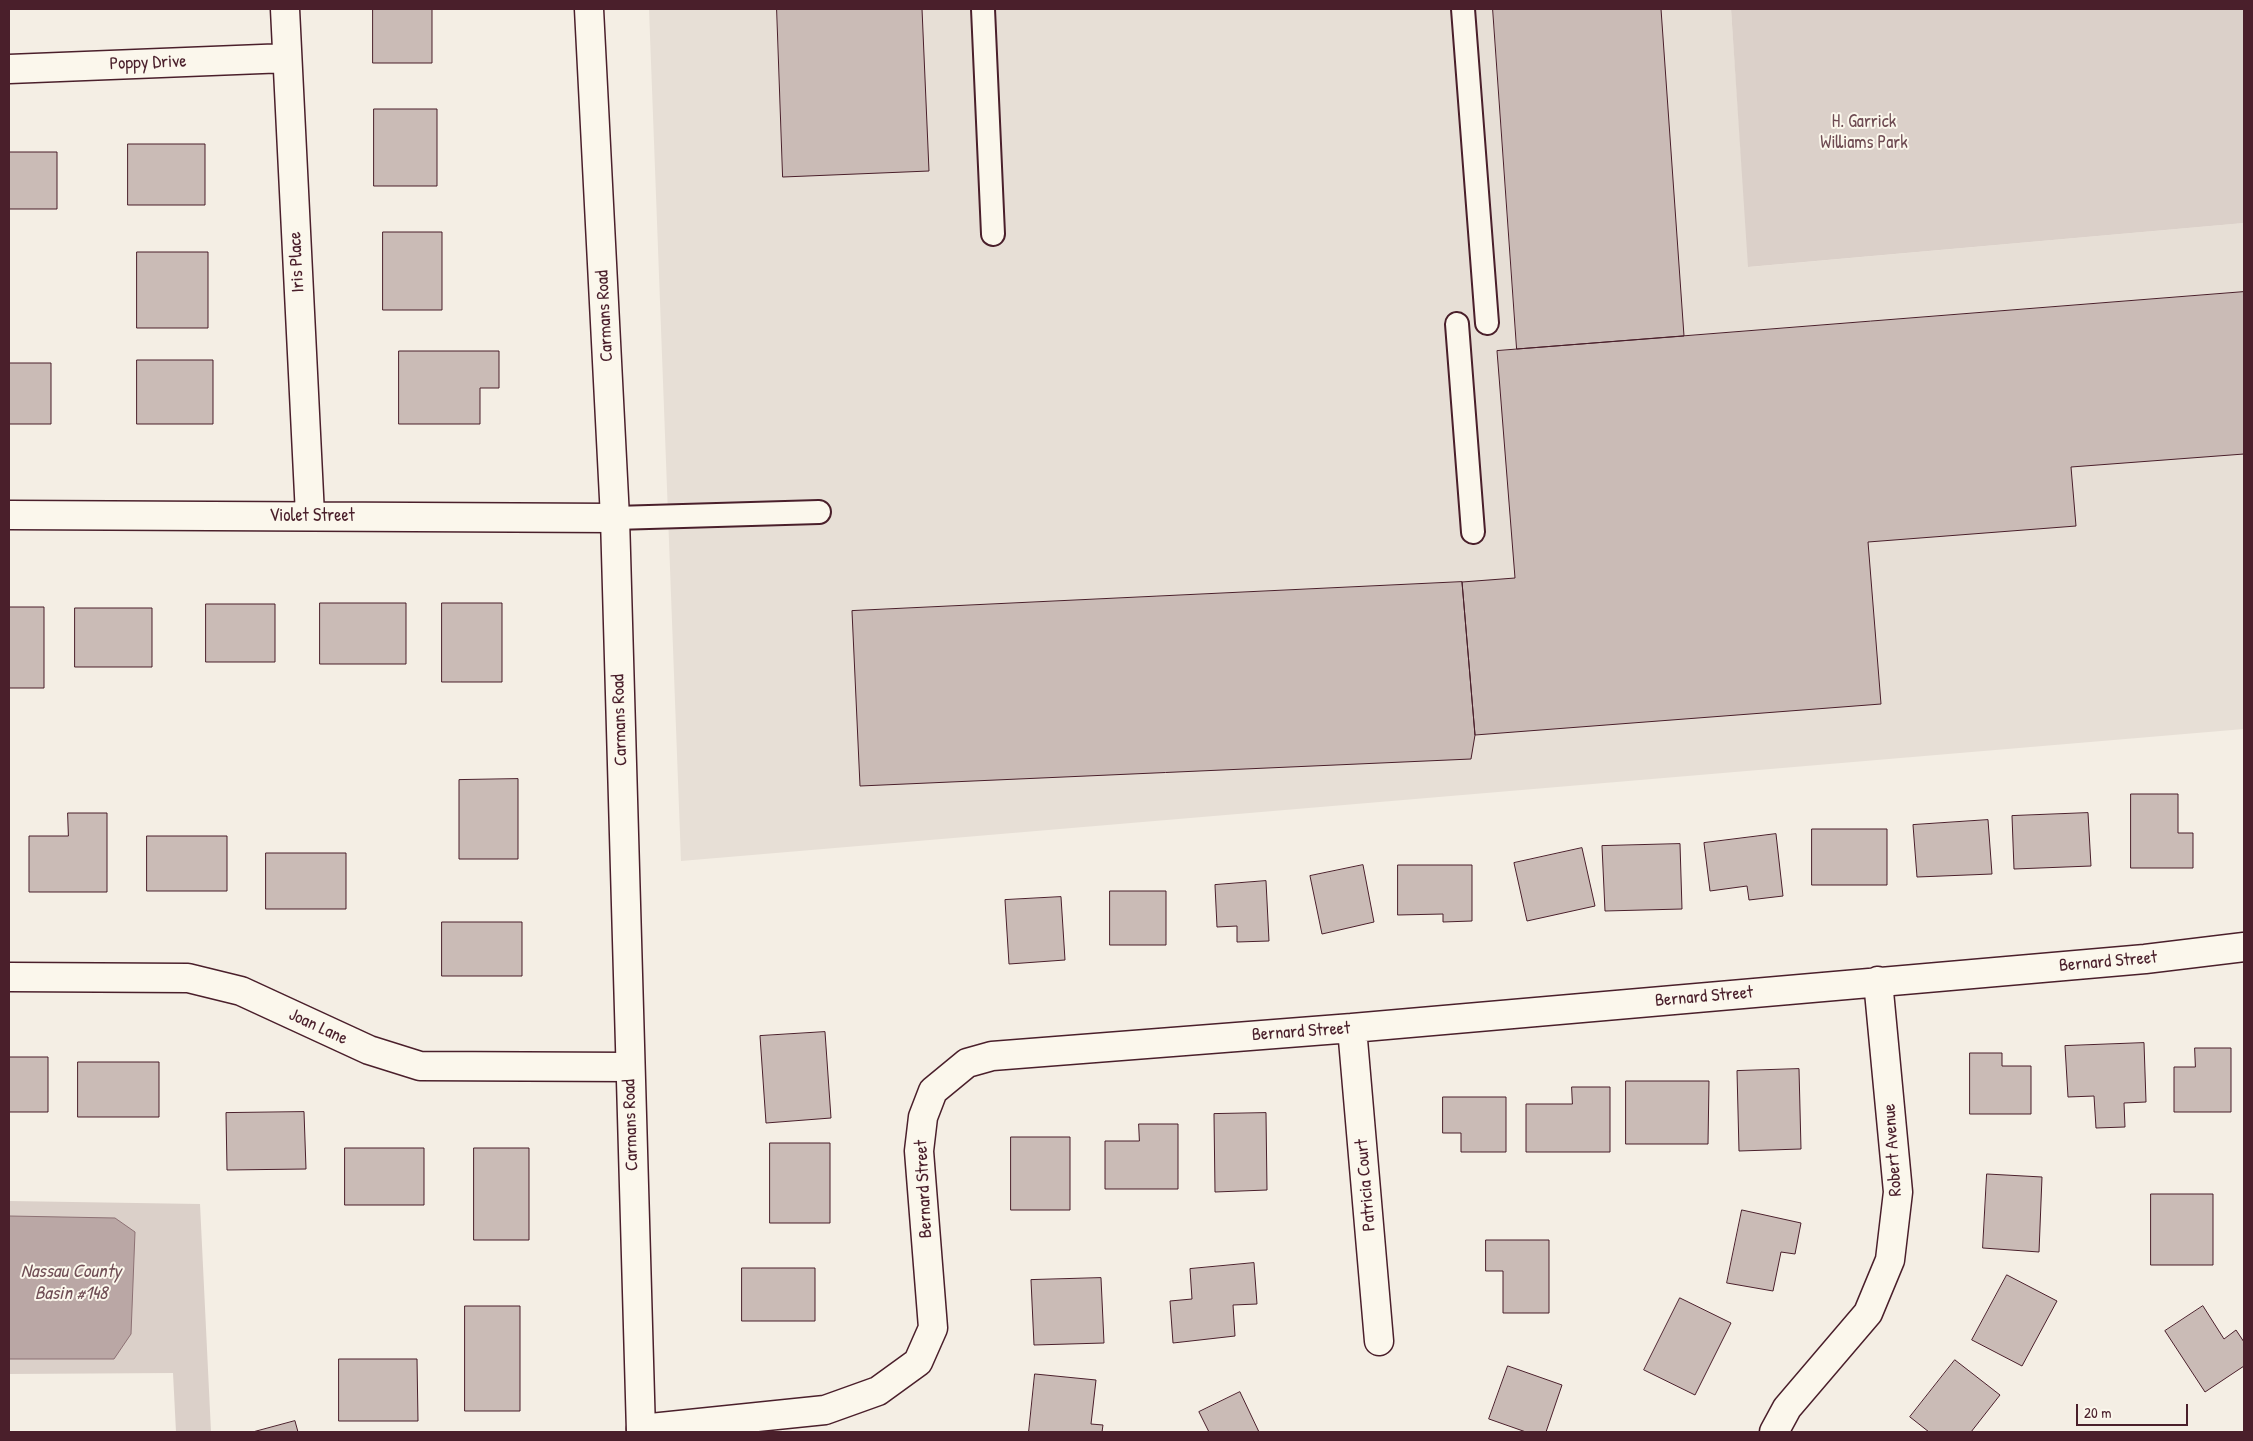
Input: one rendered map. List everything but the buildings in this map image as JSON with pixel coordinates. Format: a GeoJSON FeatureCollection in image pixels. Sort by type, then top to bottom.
{"type":"FeatureCollection","features":[{"type":"Feature","properties":{"kind":"street","name":"Iris Place"},"geometry":{"type":"LineString","coordinates":[[285,9],[310,515]]}},
{"type":"Feature","properties":{"kind":"street","name":"Carmans Road"},"geometry":{"type":"LineString","coordinates":[[589,9],[615,518],[640,1431]]}},
{"type":"Feature","properties":{"kind":"street","name":"Poppy Drive"},"geometry":{"type":"LineString","coordinates":[[9,69],[287,58]]}},
{"type":"Feature","properties":{"kind":"street","name":"Violet Street"},"geometry":{"type":"LineString","coordinates":[[9,515],[615,518]]}},
{"type":"Feature","properties":{"kind":"street","name":"Bernard Street"},"geometry":{"type":"LineString","coordinates":[[640,1431],[825,1410],[878,1390],[918,1362],[933,1328],[919,1151],[923,1117],[933,1091],[967,1063],[992,1056],[1352,1028],[2145,959],[2244,947]]}},
{"type":"Feature","properties":{"kind":"street","name":"Joan Lane"},"geometry":{"type":"LineString","coordinates":[[9,977],[188,978],[241,991],[369,1050],[420,1066],[630,1067]]}},
{"type":"Feature","properties":{"kind":"street","name":"Robert Avenue"},"geometry":{"type":"LineString","coordinates":[[1774,1432],[1787,1408],[1868,1313],[1890,1260],[1898,1192],[1878,981]]}},
{"type":"Feature","properties":{"kind":"street","name":"Patricia Court"},"geometry":{"type":"LineString","coordinates":[[1352,1028],[1379,1341]]}},
{"type":"Feature","properties":{"kind":"lane"},"geometry":{"type":"LineString","coordinates":[[983,9],[993,234]]}},
{"type":"Feature","properties":{"kind":"lane"},"geometry":{"type":"LineString","coordinates":[[1464,9],[1487,323]]}},
{"type":"Feature","properties":{"kind":"lane"},"geometry":{"type":"LineString","coordinates":[[1456,324],[1473,532]]}},
{"type":"Feature","properties":{"kind":"lane"},"geometry":{"type":"LineString","coordinates":[[615,518],[819,512]]}},
{"type":"Feature","properties":{"kind":"shaded area"},"geometry":{"type":"Polygon","coordinates":[[[649,9],[1731,9],[1749,267],[2244,223],[2244,729],[681,861],[649,9]]]}},
{"type":"Feature","properties":{"kind":"green space","name":"H. Garrick Williams Park"},"geometry":{"type":"Polygon","coordinates":[[[1731,9],[2244,9],[2244,223],[1748,267],[1731,9]]]}},
{"type":"Feature","properties":{"kind":"green space","name":"Nassau County Basin #148"},"geometry":{"type":"Polygon","coordinates":[[[9,1201],[200,1204],[211,1432],[176,1432],[173,1373],[9,1374],[9,1201]]]}},
{"type":"Feature","properties":{"kind":"water","name":"Nassau County Basin #148"},"geometry":{"type":"Polygon","coordinates":[[[9,1216],[115,1218],[135,1232],[131,1334],[114,1359],[9,1359],[9,1216]]]}}]}
